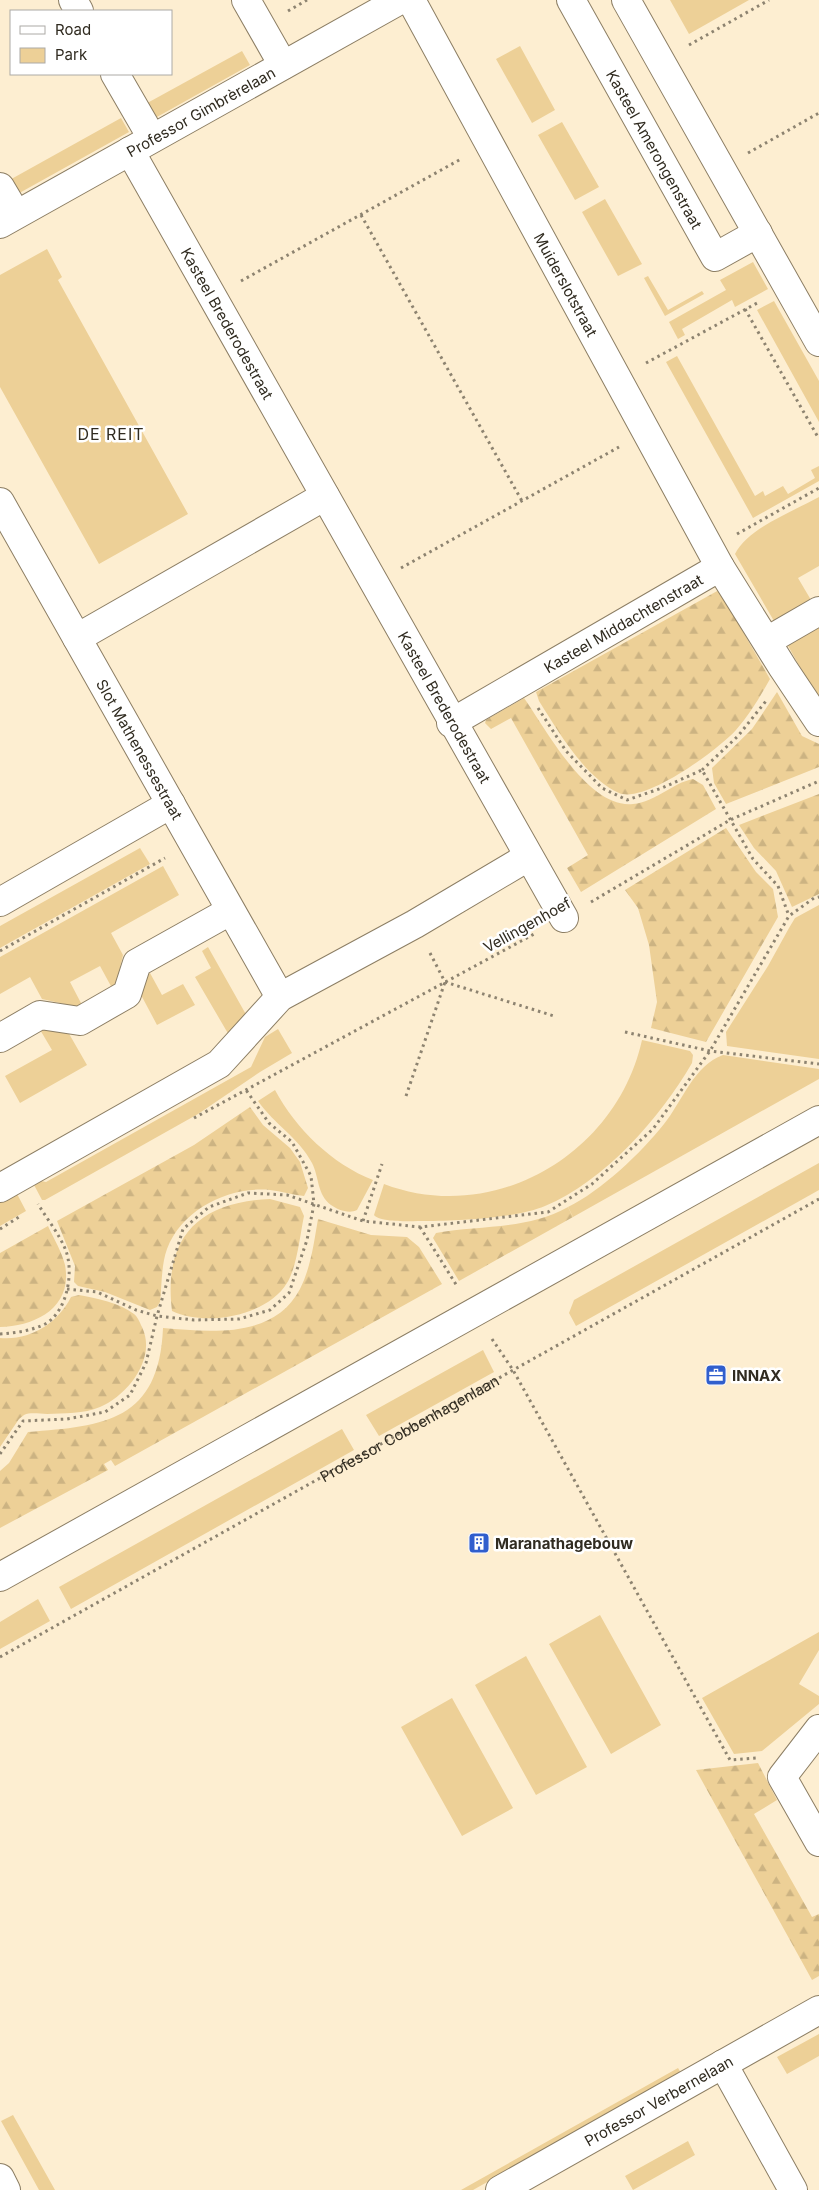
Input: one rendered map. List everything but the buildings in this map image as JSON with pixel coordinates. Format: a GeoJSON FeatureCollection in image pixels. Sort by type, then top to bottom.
{"type":"FeatureCollection","features":[{"type":"Feature","properties":{"kind":"street"},"geometry":{"type":"LineString","coordinates":[[246,0],[283,66]]}},
{"type":"Feature","properties":{"kind":"street","name":"Professor Gimbrèrelaan"},"geometry":{"type":"LineString","coordinates":[[8,219],[400,0]]}},
{"type":"Feature","properties":{"kind":"street","name":"Muiderslotstraat"},"geometry":{"type":"LineString","coordinates":[[411,0],[648,431],[715,558]]}},
{"type":"Feature","properties":{"kind":"street","name":"Kasteel Amerongenstraat"},"geometry":{"type":"LineString","coordinates":[[571,0],[715,256],[758,233]]}},
{"type":"Feature","properties":{"kind":"street"},"geometry":{"type":"LineString","coordinates":[[626,0],[819,342]]}},
{"type":"Feature","properties":{"kind":"street","name":"Kasteel Brederodestraat"},"geometry":{"type":"LineString","coordinates":[[115,75],[141,144],[213,297],[451,723],[564,918]]}},
{"type":"Feature","properties":{"kind":"street"},"geometry":{"type":"LineString","coordinates":[[0,187],[8,219]]}},
{"type":"Feature","properties":{"kind":"street"},"geometry":{"type":"LineString","coordinates":[[77,638],[325,496]]}},
{"type":"Feature","properties":{"kind":"street","name":"Slot Mathenessestraat"},"geometry":{"type":"LineString","coordinates":[[0,502],[280,997]]}},
{"type":"Feature","properties":{"kind":"street","name":"Kasteel Middachtenstraat"},"geometry":{"type":"LineString","coordinates":[[451,723],[522,682],[715,558],[767,641]]}},
{"type":"Feature","properties":{"kind":"street"},"geometry":{"type":"LineString","coordinates":[[819,611],[767,641],[819,722]]}},
{"type":"Feature","properties":{"kind":"street"},"geometry":{"type":"LineString","coordinates":[[0,902],[171,804]]}},
{"type":"Feature","properties":{"kind":"street"},"geometry":{"type":"LineString","coordinates":[[10,1182],[219,1064],[280,997],[415,924],[528,858]]}},
{"type":"Feature","properties":{"kind":"street"},"geometry":{"type":"LineString","coordinates":[[0,1038],[40,1015],[80,1021],[127,994],[137,963],[230,911]]}},
{"type":"Feature","properties":{"kind":"street"},"geometry":{"type":"LineString","coordinates":[[0,1577],[819,1120]]}},
{"type":"Feature","properties":{"kind":"street"},"geometry":{"type":"LineString","coordinates":[[819,1729],[782,1776],[819,1842]]}},
{"type":"Feature","properties":{"kind":"street","name":"Professor Verbernelaan"},"geometry":{"type":"LineString","coordinates":[[500,2190],[819,2010]]}},
{"type":"Feature","properties":{"kind":"street"},"geometry":{"type":"LineString","coordinates":[[723,2064],[794,2190]]}},
{"type":"Feature","properties":{"kind":"street"},"geometry":{"type":"LineString","coordinates":[[0,2178],[6,2190]]}},
{"type":"Feature","properties":{"kind":"path"},"geometry":{"type":"LineString","coordinates":[[660,61],[769,0]]}},
{"type":"Feature","properties":{"kind":"path"},"geometry":{"type":"LineString","coordinates":[[721,168],[819,113]]}},
{"type":"Feature","properties":{"kind":"path"},"geometry":{"type":"LineString","coordinates":[[213,297],[490,142]]}},
{"type":"Feature","properties":{"kind":"path"},"geometry":{"type":"LineString","coordinates":[[361,215],[522,501]]}},
{"type":"Feature","properties":{"kind":"path"},"geometry":{"type":"LineString","coordinates":[[618,378],[788,288]]}},
{"type":"Feature","properties":{"kind":"path"},"geometry":{"type":"LineString","coordinates":[[746,309],[819,438]]}},
{"type":"Feature","properties":{"kind":"path"},"geometry":{"type":"LineString","coordinates":[[374,584],[648,431]]}},
{"type":"Feature","properties":{"kind":"path"},"geometry":{"type":"LineString","coordinates":[[715,558],[819,488]]}},
{"type":"Feature","properties":{"kind":"path"},"geometry":{"type":"LineString","coordinates":[[522,682],[566,751],[602,788],[627,800],[662,788],[702,770],[744,729],[764,703],[783,668]]}},
{"type":"Feature","properties":{"kind":"path"},"geometry":{"type":"LineString","coordinates":[[702,770],[753,858],[778,886],[789,916]]}},
{"type":"Feature","properties":{"kind":"path","name":"Vellingenhoef"},"geometry":{"type":"LineString","coordinates":[[246,1090],[564,918],[730,820],[819,781]]}},
{"type":"Feature","properties":{"kind":"path"},"geometry":{"type":"LineString","coordinates":[[0,951],[192,842]]}},
{"type":"Feature","properties":{"kind":"path"},"geometry":{"type":"LineString","coordinates":[[0,1454],[23,1422],[67,1419],[105,1412],[130,1395],[146,1363],[157,1316],[183,1229],[209,1207],[248,1193],[287,1195],[363,1221],[420,1227],[548,1212],[592,1184],[653,1129],[710,1051],[789,916],[814,898],[819,897]]}},
{"type":"Feature","properties":{"kind":"path"},"geometry":{"type":"LineString","coordinates":[[406,1096],[445,982],[554,1016]]}},
{"type":"Feature","properties":{"kind":"path"},"geometry":{"type":"LineString","coordinates":[[625,1032],[710,1051],[819,1064]]}},
{"type":"Feature","properties":{"kind":"path"},"geometry":{"type":"LineString","coordinates":[[67,1289],[97,1292],[136,1310],[157,1316],[194,1320],[240,1319],[270,1310],[289,1293],[307,1240],[314,1204],[311,1176],[292,1142],[268,1123],[226,1057]]}},
{"type":"Feature","properties":{"kind":"path"},"geometry":{"type":"LineString","coordinates":[[363,1221],[382,1164]]}},
{"type":"Feature","properties":{"kind":"path"},"geometry":{"type":"LineString","coordinates":[[0,1334],[17,1333],[46,1323],[64,1302],[70,1278],[66,1251],[10,1182]]}},
{"type":"Feature","properties":{"kind":"path","name":"Professor Cobbenhagenlaan"},"geometry":{"type":"LineString","coordinates":[[0,1657],[819,1199]]}},
{"type":"Feature","properties":{"kind":"path"},"geometry":{"type":"LineString","coordinates":[[420,1227],[474,1313],[513,1370],[730,1760],[772,1757],[782,1776]]}},
{"type":"Feature","properties":{"kind":"green space"},"geometry":{"type":"Polygon","coordinates":[[[670,0],[749,0],[689,34],[670,0]]]}},
{"type":"Feature","properties":{"kind":"green space"},"geometry":{"type":"Polygon","coordinates":[[[520,46],[555,110],[532,123],[496,59],[520,46]]]}},
{"type":"Feature","properties":{"kind":"green space"},"geometry":{"type":"Polygon","coordinates":[[[242,51],[250,65],[148,122],[140,107],[242,51]]]}},
{"type":"Feature","properties":{"kind":"green space"},"geometry":{"type":"Polygon","coordinates":[[[121,118],[129,132],[14,196],[6,182],[121,118]]]}},
{"type":"Feature","properties":{"kind":"green space"},"geometry":{"type":"Polygon","coordinates":[[[562,122],[599,187],[575,200],[538,135],[562,122]]]}},
{"type":"Feature","properties":{"kind":"green space"},"geometry":{"type":"Polygon","coordinates":[[[605,199],[642,264],[618,276],[582,212],[605,199]]]}},
{"type":"Feature","properties":{"kind":"green space"},"geometry":{"type":"Polygon","coordinates":[[[47,249],[62,277],[58,280],[188,514],[99,564],[0,387],[0,275],[47,249]]]}},
{"type":"Feature","properties":{"kind":"green space"},"geometry":{"type":"Polygon","coordinates":[[[753,262],[768,289],[735,307],[732,300],[682,329],[685,335],[678,339],[669,322],[726,290],[720,280],[753,262]]]}},
{"type":"Feature","properties":{"kind":"green space"},"geometry":{"type":"Polygon","coordinates":[[[648,276],[668,310],[702,291],[704,294],[665,316],[644,278],[648,276]]]}},
{"type":"Feature","properties":{"kind":"green space"},"geometry":{"type":"Polygon","coordinates":[[[774,301],[819,381],[819,422],[757,310],[774,301]]]}},
{"type":"Feature","properties":{"kind":"green space"},"geometry":{"type":"Polygon","coordinates":[[[677,356],[755,496],[763,491],[765,496],[783,486],[788,494],[815,478],[811,470],[819,466],[819,481],[753,518],[666,362],[677,356]]]}},
{"type":"Feature","properties":{"kind":"green space"},"geometry":{"type":"Polygon","coordinates":[[[819,497],[819,566],[798,578],[811,600],[774,621],[735,554],[750,536],[761,528],[819,497]]]}},
{"type":"Feature","properties":{"kind":"green space"},"geometry":{"type":"Polygon","coordinates":[[[719,590],[770,679],[741,724],[714,749],[681,773],[663,783],[631,794],[619,793],[595,777],[573,753],[539,701],[536,692],[719,590]]]}},
{"type":"Feature","properties":{"kind":"green space"},"geometry":{"type":"Polygon","coordinates":[[[818,626],[819,628],[819,701],[787,644],[818,626]]]}},
{"type":"Feature","properties":{"kind":"green space"},"geometry":{"type":"Polygon","coordinates":[[[777,692],[802,736],[819,744],[819,767],[726,804],[714,783],[712,768],[752,729],[777,692]]]}},
{"type":"Feature","properties":{"kind":"green space"},"geometry":{"type":"Polygon","coordinates":[[[524,698],[570,764],[600,794],[616,802],[641,803],[678,784],[693,779],[703,785],[716,809],[581,892],[567,868],[588,855],[511,718],[491,729],[485,723],[486,720],[524,698]]]}},
{"type":"Feature","properties":{"kind":"green space"},"geometry":{"type":"Polygon","coordinates":[[[819,794],[819,894],[792,907],[776,871],[754,848],[739,825],[819,794]]]}},
{"type":"Feature","properties":{"kind":"green space"},"geometry":{"type":"Polygon","coordinates":[[[726,828],[756,872],[773,889],[778,917],[706,1042],[651,1028],[657,1002],[649,945],[638,908],[625,890],[726,828]]]}},
{"type":"Feature","properties":{"kind":"green space"},"geometry":{"type":"Polygon","coordinates":[[[140,848],[150,864],[0,948],[0,926],[140,848]]]}},
{"type":"Feature","properties":{"kind":"green space"},"geometry":{"type":"Polygon","coordinates":[[[163,866],[179,895],[111,933],[123,955],[116,985],[112,988],[100,966],[70,982],[82,1005],[78,1007],[42,999],[30,977],[0,994],[0,957],[163,866]]]}},
{"type":"Feature","properties":{"kind":"green space"},"geometry":{"type":"Polygon","coordinates":[[[819,905],[819,1059],[727,1046],[726,1032],[768,966],[795,918],[819,905]]]}},
{"type":"Feature","properties":{"kind":"green space"},"geometry":{"type":"Polygon","coordinates":[[[208,947],[248,1018],[233,1042],[195,977],[211,968],[202,951],[208,947]]]}},
{"type":"Feature","properties":{"kind":"green space"},"geometry":{"type":"Polygon","coordinates":[[[150,973],[162,995],[183,984],[195,1005],[157,1025],[140,993],[145,976],[150,973]]]}},
{"type":"Feature","properties":{"kind":"green space"},"geometry":{"type":"Polygon","coordinates":[[[39,1028],[68,1032],[87,1065],[20,1103],[5,1076],[52,1050],[39,1028]]]}},
{"type":"Feature","properties":{"kind":"green space"},"geometry":{"type":"Polygon","coordinates":[[[278,1029],[292,1053],[198,1114],[42,1200],[33,1183],[36,1180],[46,1182],[251,1067],[265,1037],[278,1029]]]}},
{"type":"Feature","properties":{"kind":"green space"},"geometry":{"type":"Polygon","coordinates":[[[642,1040],[690,1051],[693,1055],[692,1063],[664,1105],[647,1126],[629,1146],[589,1181],[545,1206],[503,1216],[453,1220],[398,1221],[377,1218],[374,1215],[384,1184],[426,1195],[467,1195],[507,1187],[545,1170],[578,1147],[607,1116],[628,1081],[642,1040]]]}},
{"type":"Feature","properties":{"kind":"green space"},"geometry":{"type":"Polygon","coordinates":[[[723,1055],[819,1069],[819,1079],[573,1217],[568,1207],[594,1191],[632,1159],[671,1115],[696,1075],[713,1060],[723,1055]]]}},
{"type":"Feature","properties":{"kind":"green space"},"geometry":{"type":"Polygon","coordinates":[[[275,1090],[293,1118],[317,1144],[343,1165],[373,1180],[357,1210],[351,1212],[344,1211],[326,1201],[307,1154],[258,1101],[275,1090]]]}},
{"type":"Feature","properties":{"kind":"green space"},"geometry":{"type":"Polygon","coordinates":[[[250,1107],[263,1125],[290,1148],[300,1162],[308,1188],[304,1196],[270,1190],[239,1192],[223,1196],[195,1212],[174,1235],[167,1249],[160,1302],[157,1307],[150,1310],[105,1292],[78,1286],[74,1282],[75,1266],[57,1221],[194,1145],[250,1107]]]}},
{"type":"Feature","properties":{"kind":"green space"},"geometry":{"type":"Polygon","coordinates":[[[819,1163],[819,1190],[576,1326],[569,1313],[574,1300],[819,1163]]]}},
{"type":"Feature","properties":{"kind":"green space"},"geometry":{"type":"Polygon","coordinates":[[[16,1192],[26,1211],[0,1226],[0,1201],[16,1192]]]}},
{"type":"Feature","properties":{"kind":"green space"},"geometry":{"type":"Polygon","coordinates":[[[270,1199],[300,1207],[304,1216],[293,1268],[287,1283],[278,1294],[265,1304],[251,1311],[218,1318],[186,1316],[172,1311],[171,1285],[173,1263],[180,1244],[191,1229],[205,1217],[223,1208],[245,1202],[270,1199]]]}},
{"type":"Feature","properties":{"kind":"green space"},"geometry":{"type":"Polygon","coordinates":[[[568,1207],[573,1217],[459,1281],[433,1238],[436,1233],[503,1226],[536,1220],[568,1207]]]}},
{"type":"Feature","properties":{"kind":"green space"},"geometry":{"type":"Polygon","coordinates":[[[318,1219],[371,1235],[407,1237],[419,1247],[442,1284],[115,1466],[111,1460],[104,1464],[108,1470],[0,1528],[0,1471],[9,1463],[28,1432],[81,1426],[103,1421],[123,1413],[139,1400],[151,1383],[159,1359],[163,1328],[220,1331],[239,1329],[274,1317],[289,1305],[304,1281],[312,1254],[318,1219]]]}},
{"type":"Feature","properties":{"kind":"green space"},"geometry":{"type":"Polygon","coordinates":[[[48,1226],[65,1265],[66,1280],[63,1293],[49,1312],[38,1318],[26,1323],[0,1327],[0,1253],[48,1226]]]}},
{"type":"Feature","properties":{"kind":"green space"},"geometry":{"type":"Polygon","coordinates":[[[79,1295],[115,1304],[137,1317],[146,1339],[143,1363],[130,1385],[100,1407],[74,1413],[32,1413],[24,1415],[19,1419],[0,1447],[0,1338],[22,1337],[42,1328],[59,1315],[71,1297],[79,1295]]]}},
{"type":"Feature","properties":{"kind":"green space"},"geometry":{"type":"Polygon","coordinates":[[[483,1350],[494,1372],[379,1436],[366,1415],[483,1350]]]}},
{"type":"Feature","properties":{"kind":"green space"},"geometry":{"type":"Polygon","coordinates":[[[342,1429],[354,1450],[71,1609],[59,1587],[342,1429]]]}},
{"type":"Feature","properties":{"kind":"green space"},"geometry":{"type":"Polygon","coordinates":[[[38,1599],[50,1621],[0,1649],[0,1622],[38,1599]]]}},
{"type":"Feature","properties":{"kind":"green space"},"geometry":{"type":"Polygon","coordinates":[[[600,1615],[661,1725],[611,1754],[549,1644],[600,1615]]]}},
{"type":"Feature","properties":{"kind":"green space"},"geometry":{"type":"Polygon","coordinates":[[[819,1632],[819,1650],[799,1684],[819,1696],[819,1704],[762,1751],[734,1754],[702,1698],[819,1632]]]}},
{"type":"Feature","properties":{"kind":"green space"},"geometry":{"type":"Polygon","coordinates":[[[526,1656],[587,1767],[536,1795],[475,1685],[526,1656]]]}},
{"type":"Feature","properties":{"kind":"green space"},"geometry":{"type":"Polygon","coordinates":[[[452,1698],[513,1808],[462,1836],[401,1727],[452,1698]]]}},
{"type":"Feature","properties":{"kind":"green space"},"geometry":{"type":"Polygon","coordinates":[[[758,1763],[777,1800],[754,1814],[812,1917],[819,1914],[819,1976],[812,1980],[696,1770],[758,1763]]]}},
{"type":"Feature","properties":{"kind":"green space"},"geometry":{"type":"Polygon","coordinates":[[[819,2034],[819,2056],[787,2074],[777,2057],[819,2034]]]}},
{"type":"Feature","properties":{"kind":"green space"},"geometry":{"type":"Polygon","coordinates":[[[678,2068],[681,2073],[675,2077],[473,2190],[461,2190],[678,2068]]]}},
{"type":"Feature","properties":{"kind":"green space"},"geometry":{"type":"Polygon","coordinates":[[[13,2115],[55,2190],[39,2190],[1,2121],[13,2115]]]}},
{"type":"Feature","properties":{"kind":"green space"},"geometry":{"type":"Polygon","coordinates":[[[688,2141],[695,2155],[633,2190],[625,2176],[688,2141]]]}},
{"type":"Feature","properties":{"kind":"place","name":"INNAX"},"geometry":{"type":"Point","coordinates":[716,1375]}},
{"type":"Feature","properties":{"kind":"place","name":"Maranathagebouw"},"geometry":{"type":"Point","coordinates":[479,1543]}},
{"type":"Feature","properties":{"kind":"district","name":"DE REIT"},"geometry":{"type":"Point","coordinates":[111,434]}}]}
